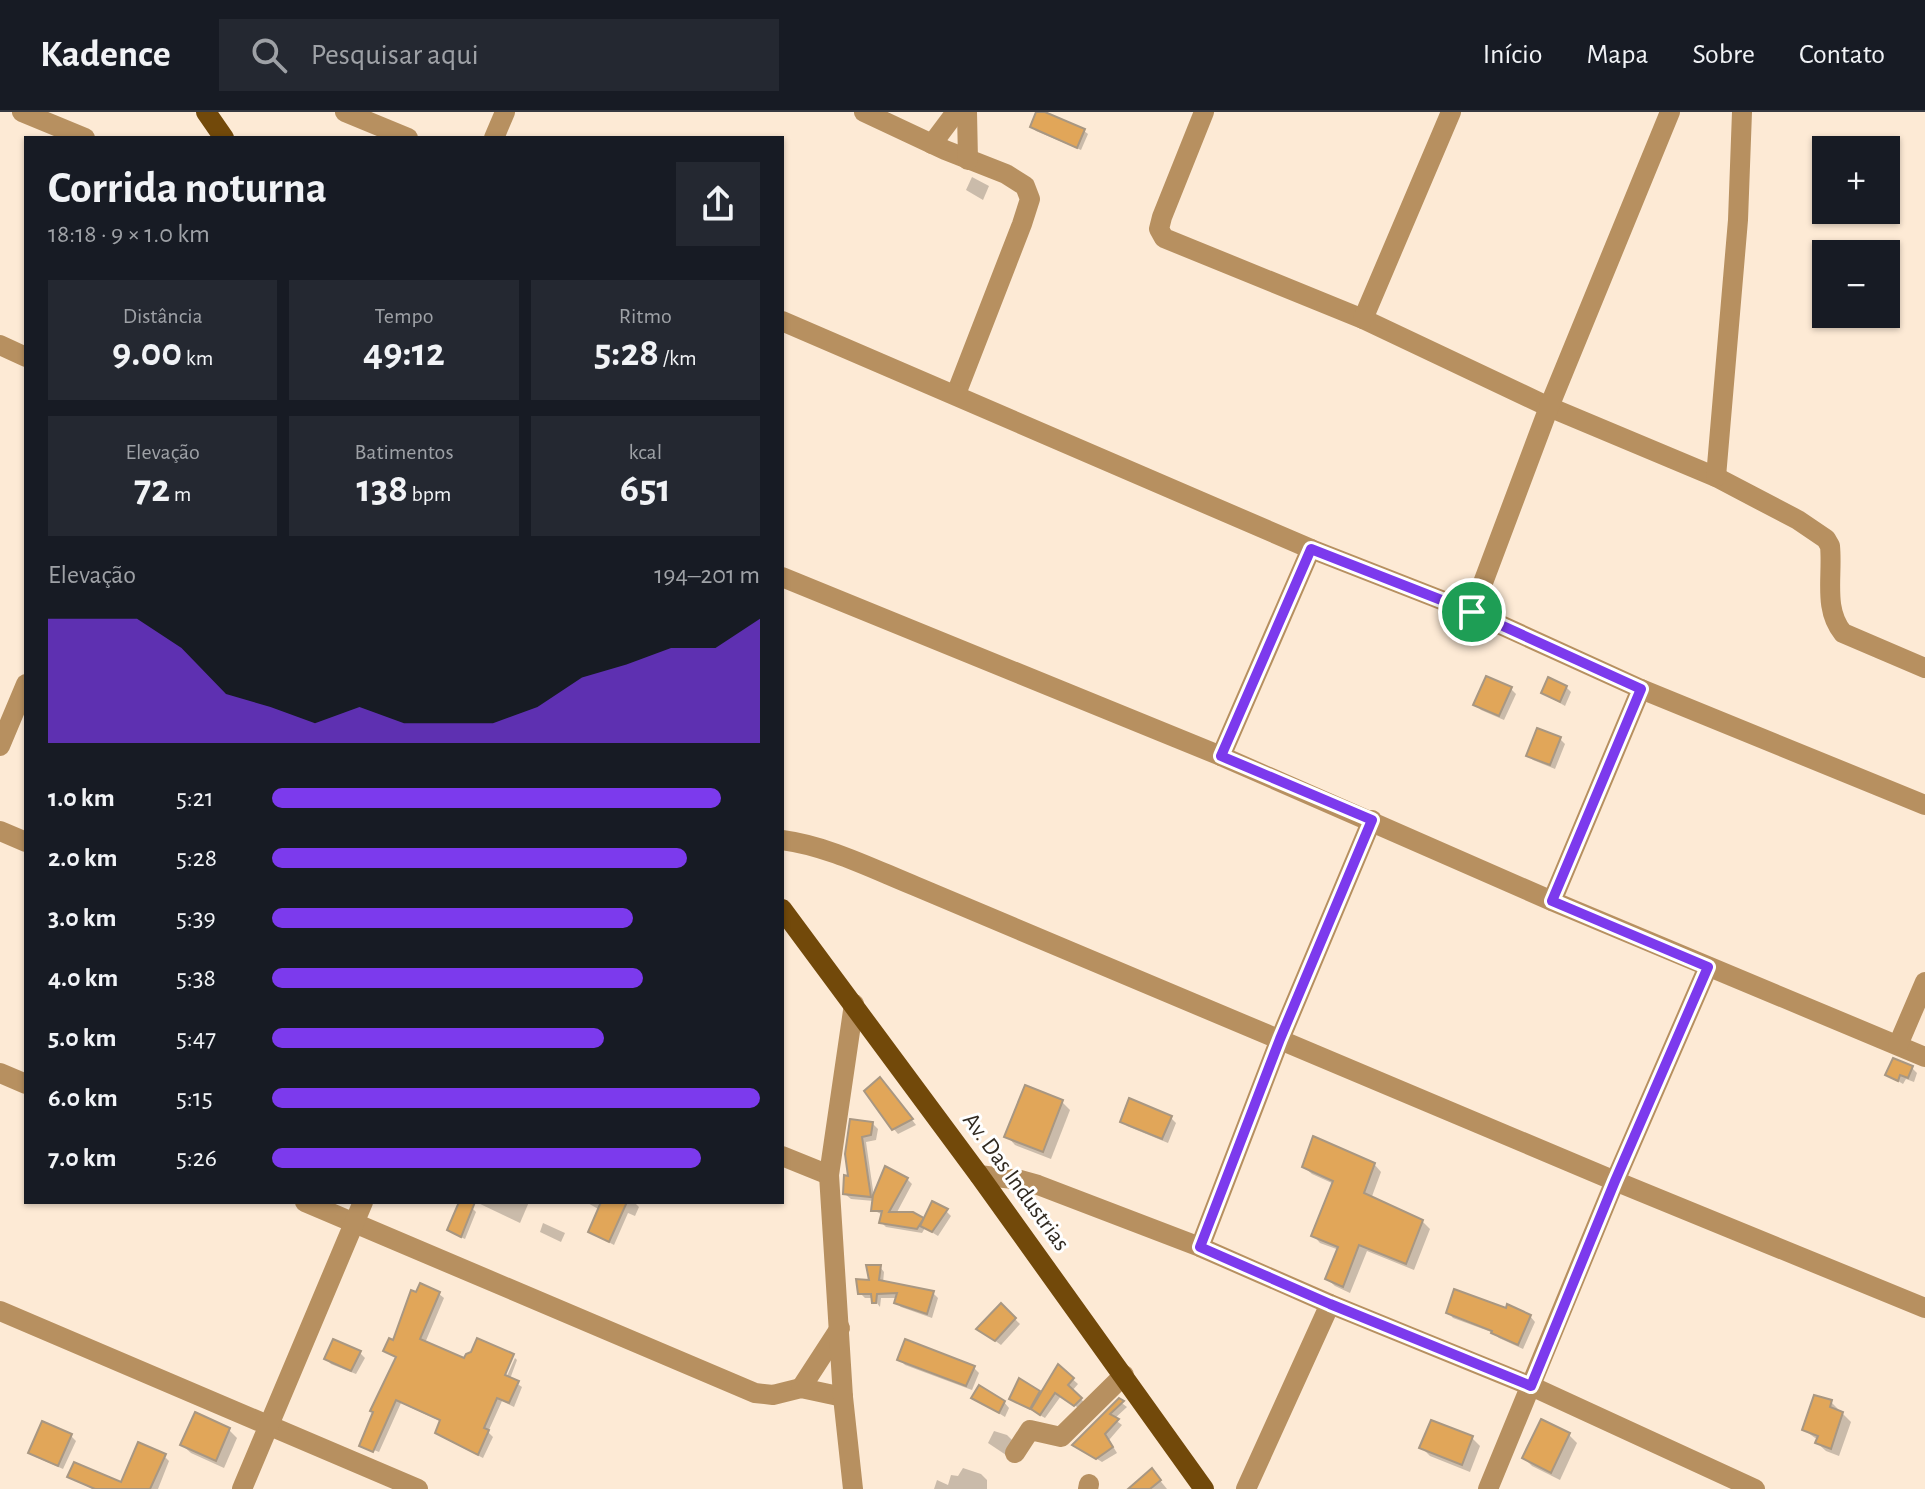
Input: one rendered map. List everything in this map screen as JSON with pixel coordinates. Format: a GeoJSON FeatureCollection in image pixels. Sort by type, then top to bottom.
{"type":"FeatureCollection","features":[{"type":"Feature","properties":{"kind":"main road"},"geometry":{"type":"LineString","coordinates":[[206,112],[223,136]]}},
{"type":"Feature","properties":{"kind":"main road","name":"Av. Das Industrias"},"geometry":{"type":"LineString","coordinates":[[784,912],[979,1175],[1204,1489]]}},
{"type":"Feature","properties":{"kind":"street"},"geometry":{"type":"LineString","coordinates":[[22,112],[80,136]]}},
{"type":"Feature","properties":{"kind":"street"},"geometry":{"type":"LineString","coordinates":[[345,112],[403,136]]}},
{"type":"Feature","properties":{"kind":"street"},"geometry":{"type":"LineString","coordinates":[[495,136],[505,112]]}},
{"type":"Feature","properties":{"kind":"street"},"geometry":{"type":"LineString","coordinates":[[864,112],[1006,174],[1025,186],[1030,199],[956,394]]}},
{"type":"Feature","properties":{"kind":"street"},"geometry":{"type":"LineString","coordinates":[[932,144],[956,112]]}},
{"type":"Feature","properties":{"kind":"street"},"geometry":{"type":"LineString","coordinates":[[967,112],[968,160]]}},
{"type":"Feature","properties":{"kind":"street"},"geometry":{"type":"LineString","coordinates":[[1204,112],[1162,217],[1160,234],[1187,249],[1363,319],[1549,407],[1716,477],[1798,520],[1826,539],[1831,556],[1831,611],[1834,622],[1843,633],[1925,668]]}},
{"type":"Feature","properties":{"kind":"street"},"geometry":{"type":"LineString","coordinates":[[1363,319],[1451,112]]}},
{"type":"Feature","properties":{"kind":"street"},"geometry":{"type":"LineString","coordinates":[[1472,612],[1549,407],[1670,112]]}},
{"type":"Feature","properties":{"kind":"street"},"geometry":{"type":"LineString","coordinates":[[1716,477],[1738,220],[1742,112]]}},
{"type":"Feature","properties":{"kind":"street"},"geometry":{"type":"LineString","coordinates":[[784,322],[1311,549],[1472,612],[1641,689],[1925,805]]}},
{"type":"Feature","properties":{"kind":"street"},"geometry":{"type":"LineString","coordinates":[[0,345],[24,356]]}},
{"type":"Feature","properties":{"kind":"street"},"geometry":{"type":"LineString","coordinates":[[1221,756],[1311,549]]}},
{"type":"Feature","properties":{"kind":"street"},"geometry":{"type":"LineString","coordinates":[[784,578],[1221,756],[1552,901],[1925,1057]]}},
{"type":"Feature","properties":{"kind":"street"},"geometry":{"type":"LineString","coordinates":[[0,746],[24,689]]}},
{"type":"Feature","properties":{"kind":"street"},"geometry":{"type":"LineString","coordinates":[[1552,901],[1641,689]]}},
{"type":"Feature","properties":{"kind":"street"},"geometry":{"type":"LineString","coordinates":[[1200,1247],[1280,1039],[1372,820]]}},
{"type":"Feature","properties":{"kind":"street"},"geometry":{"type":"LineString","coordinates":[[0,831],[24,841]]}},
{"type":"Feature","properties":{"kind":"street"},"geometry":{"type":"LineString","coordinates":[[784,840],[806,845],[902,881],[1925,1308]]}},
{"type":"Feature","properties":{"kind":"street"},"geometry":{"type":"LineString","coordinates":[[1488,1489],[1615,1181],[1708,967]]}},
{"type":"Feature","properties":{"kind":"street"},"geometry":{"type":"LineString","coordinates":[[1898,1045],[1925,982]]}},
{"type":"Feature","properties":{"kind":"street"},"geometry":{"type":"LineString","coordinates":[[853,1489],[843,1397],[829,1175],[854,1004]]}},
{"type":"Feature","properties":{"kind":"street"},"geometry":{"type":"LineString","coordinates":[[0,1073],[24,1083]]}},
{"type":"Feature","properties":{"kind":"street"},"geometry":{"type":"LineString","coordinates":[[784,1157],[829,1175]]}},
{"type":"Feature","properties":{"kind":"street"},"geometry":{"type":"LineString","coordinates":[[979,1175],[1029,1182],[1200,1247],[1531,1386],[1755,1489]]}},
{"type":"Feature","properties":{"kind":"street"},"geometry":{"type":"LineString","coordinates":[[310,1204],[755,1393],[773,1395],[801,1388],[843,1397]]}},
{"type":"Feature","properties":{"kind":"street"},"geometry":{"type":"LineString","coordinates":[[242,1489],[362,1204]]}},
{"type":"Feature","properties":{"kind":"street"},"geometry":{"type":"LineString","coordinates":[[1246,1489],[1330,1304]]}},
{"type":"Feature","properties":{"kind":"street"},"geometry":{"type":"LineString","coordinates":[[0,1311],[418,1489]]}},
{"type":"Feature","properties":{"kind":"street"},"geometry":{"type":"LineString","coordinates":[[801,1388],[840,1328]]}},
{"type":"Feature","properties":{"kind":"street"},"geometry":{"type":"LineString","coordinates":[[1015,1453],[1030,1430],[1061,1437],[1124,1375]]}},
{"type":"Feature","properties":{"kind":"building"},"geometry":{"type":"Polygon","coordinates":[[[1036,112],[1045,112],[1085,129],[1077,148],[1030,127],[1036,112]]]}},
{"type":"Feature","properties":{"kind":"building"},"geometry":{"type":"Polygon","coordinates":[[[1486,676],[1512,687],[1499,716],[1473,705],[1486,676]]]}},
{"type":"Feature","properties":{"kind":"building"},"geometry":{"type":"Polygon","coordinates":[[[1548,677],[1567,686],[1560,702],[1541,693],[1548,677]]]}},
{"type":"Feature","properties":{"kind":"building"},"geometry":{"type":"Polygon","coordinates":[[[1537,728],[1561,737],[1550,765],[1526,756],[1537,728]]]}},
{"type":"Feature","properties":{"kind":"building"},"geometry":{"type":"Polygon","coordinates":[[[1893,1058],[1913,1066],[1908,1078],[1900,1075],[1898,1081],[1885,1075],[1893,1058]]]}},
{"type":"Feature","properties":{"kind":"building"},"geometry":{"type":"Polygon","coordinates":[[[880,1077],[913,1119],[892,1130],[864,1091],[880,1077]]]}},
{"type":"Feature","properties":{"kind":"building"},"geometry":{"type":"Polygon","coordinates":[[[1025,1085],[1063,1100],[1043,1152],[1004,1137],[1025,1085]]]}},
{"type":"Feature","properties":{"kind":"building"},"geometry":{"type":"Polygon","coordinates":[[[1129,1098],[1172,1116],[1162,1139],[1120,1122],[1129,1098]]]}},
{"type":"Feature","properties":{"kind":"building"},"geometry":{"type":"Polygon","coordinates":[[[850,1119],[873,1122],[871,1135],[862,1137],[871,1197],[843,1194],[844,1175],[848,1176],[845,1154],[850,1119]]]}},
{"type":"Feature","properties":{"kind":"building"},"geometry":{"type":"Polygon","coordinates":[[[1313,1136],[1375,1163],[1364,1193],[1423,1220],[1406,1264],[1359,1245],[1343,1287],[1325,1279],[1338,1247],[1311,1236],[1333,1181],[1302,1167],[1313,1136]]]}},
{"type":"Feature","properties":{"kind":"building"},"geometry":{"type":"Polygon","coordinates":[[[885,1166],[908,1178],[889,1212],[913,1212],[924,1218],[917,1229],[879,1223],[882,1211],[871,1211],[873,1195],[885,1166]]]}},
{"type":"Feature","properties":{"kind":"building"},"geometry":{"type":"Polygon","coordinates":[[[932,1201],[948,1209],[932,1232],[920,1226],[932,1201]]]}},
{"type":"Feature","properties":{"kind":"building"},"geometry":{"type":"Polygon","coordinates":[[[458,1204],[474,1204],[461,1237],[447,1230],[458,1204]]]}},
{"type":"Feature","properties":{"kind":"building"},"geometry":{"type":"Polygon","coordinates":[[[600,1204],[626,1204],[609,1242],[588,1232],[600,1204]]]}},
{"type":"Feature","properties":{"kind":"building"},"geometry":{"type":"Polygon","coordinates":[[[866,1265],[881,1265],[879,1280],[934,1291],[927,1314],[894,1303],[897,1293],[877,1294],[876,1303],[872,1303],[871,1294],[858,1294],[856,1279],[869,1280],[866,1265]]]}},
{"type":"Feature","properties":{"kind":"building"},"geometry":{"type":"Polygon","coordinates":[[[420,1283],[440,1292],[420,1339],[464,1358],[471,1352],[477,1338],[514,1354],[505,1375],[519,1381],[509,1403],[497,1398],[484,1428],[489,1430],[478,1455],[435,1433],[440,1420],[396,1400],[373,1452],[359,1446],[373,1412],[370,1411],[396,1357],[383,1351],[389,1338],[393,1340],[411,1290],[416,1292],[420,1283]]]}},
{"type":"Feature","properties":{"kind":"building"},"geometry":{"type":"Polygon","coordinates":[[[1454,1289],[1506,1308],[1507,1304],[1531,1315],[1518,1345],[1446,1313],[1454,1289]]]}},
{"type":"Feature","properties":{"kind":"building"},"geometry":{"type":"Polygon","coordinates":[[[1001,1303],[1016,1318],[995,1341],[976,1329],[1001,1303]]]}},
{"type":"Feature","properties":{"kind":"building"},"geometry":{"type":"Polygon","coordinates":[[[333,1339],[361,1351],[351,1371],[324,1359],[333,1339]]]}},
{"type":"Feature","properties":{"kind":"building"},"geometry":{"type":"Polygon","coordinates":[[[905,1339],[975,1366],[966,1386],[897,1360],[905,1339]]]}},
{"type":"Feature","properties":{"kind":"building"},"geometry":{"type":"Polygon","coordinates":[[[1058,1364],[1074,1378],[1068,1385],[1082,1398],[1074,1406],[1055,1393],[1040,1415],[1031,1409],[1058,1364]]]}},
{"type":"Feature","properties":{"kind":"building"},"geometry":{"type":"Polygon","coordinates":[[[1019,1378],[1040,1391],[1030,1409],[1009,1399],[1019,1378]]]}},
{"type":"Feature","properties":{"kind":"building"},"geometry":{"type":"Polygon","coordinates":[[[979,1385],[1005,1401],[999,1413],[971,1398],[979,1385]]]}},
{"type":"Feature","properties":{"kind":"building"},"geometry":{"type":"Polygon","coordinates":[[[1814,1395],[1832,1400],[1830,1407],[1843,1412],[1831,1449],[1815,1443],[1818,1436],[1802,1430],[1814,1395]]]}},
{"type":"Feature","properties":{"kind":"building"},"geometry":{"type":"Polygon","coordinates":[[[1119,1398],[1124,1401],[1110,1414],[1119,1419],[1105,1434],[1113,1447],[1096,1459],[1072,1445],[1119,1398]]]}},
{"type":"Feature","properties":{"kind":"building"},"geometry":{"type":"Polygon","coordinates":[[[195,1412],[230,1428],[216,1461],[180,1445],[195,1412]]]}},
{"type":"Feature","properties":{"kind":"building"},"geometry":{"type":"Polygon","coordinates":[[[1541,1419],[1570,1433],[1551,1473],[1522,1458],[1541,1419]]]}},
{"type":"Feature","properties":{"kind":"building"},"geometry":{"type":"Polygon","coordinates":[[[1431,1420],[1473,1436],[1462,1465],[1419,1448],[1431,1420]]]}},
{"type":"Feature","properties":{"kind":"building"},"geometry":{"type":"Polygon","coordinates":[[[42,1421],[72,1434],[58,1466],[28,1453],[42,1421]]]}},
{"type":"Feature","properties":{"kind":"building"},"geometry":{"type":"Polygon","coordinates":[[[138,1442],[166,1454],[150,1489],[95,1489],[67,1477],[74,1462],[121,1482],[138,1442]]]}},
{"type":"Feature","properties":{"kind":"building"},"geometry":{"type":"Polygon","coordinates":[[[1152,1468],[1161,1480],[1150,1489],[1128,1489],[1152,1468]]]}},
{"type":"Feature","properties":{"kind":"route"},"geometry":{"type":"LineString","coordinates":[[1311,549],[1472,612],[1641,689],[1552,901],[1708,967],[1531,1386],[1200,1247],[1280,1039],[1372,820],[1221,756],[1236,720],[1311,549]]}}]}
